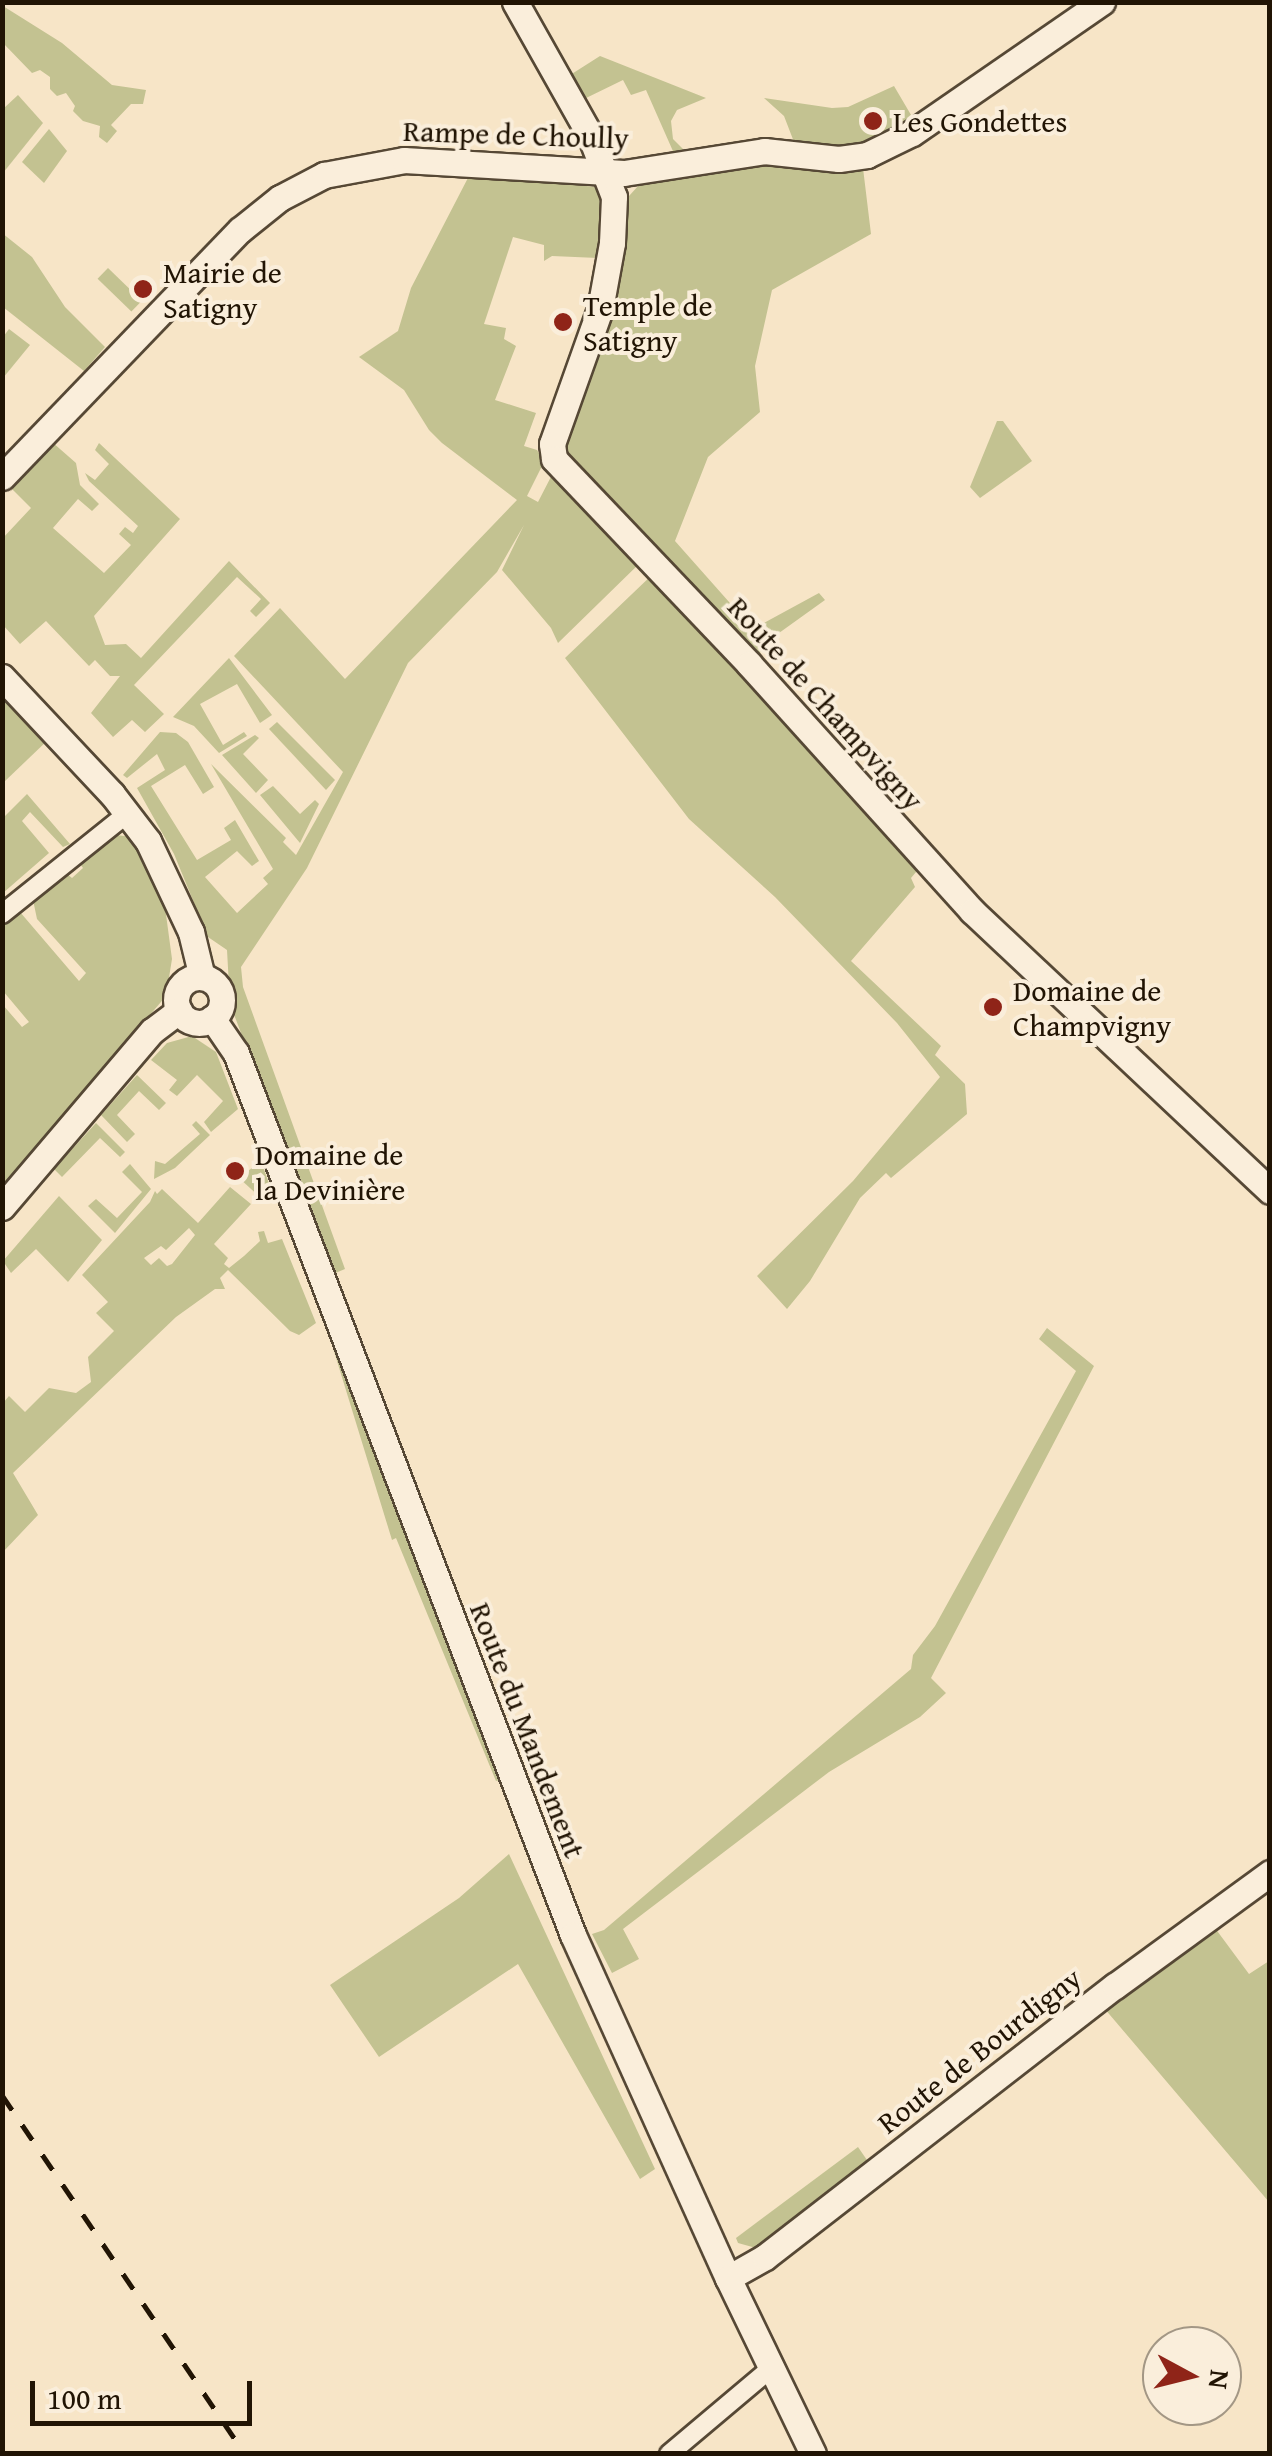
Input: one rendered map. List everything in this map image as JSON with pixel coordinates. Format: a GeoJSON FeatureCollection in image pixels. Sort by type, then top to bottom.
{"type":"FeatureCollection","features":[{"type":"Feature","properties":{"kind":"street"},"geometry":{"type":"LineString","coordinates":[[514,2],[590,135],[606,173]]}},
{"type":"Feature","properties":{"kind":"street","name":"Rampe de Choully"},"geometry":{"type":"LineString","coordinates":[[2,477],[240,230],[308,182],[354,166],[420,160],[606,173],[678,167],[764,152],[839,159],[867,155],[912,133],[1102,2]]}},
{"type":"Feature","properties":{"kind":"street","name":"Route de Champvigny"},"geometry":{"type":"LineString","coordinates":[[606,173],[614,209],[605,282],[590,341],[552,444],[554,459],[749,664],[972,911],[1270,1192]]}},
{"type":"Feature","properties":{"kind":"street"},"geometry":{"type":"LineString","coordinates":[[2,677],[128,813],[148,841],[191,932],[202,977]]}},
{"type":"Feature","properties":{"kind":"street"},"geometry":{"type":"LineString","coordinates":[[2,914],[128,813]]}},
{"type":"Feature","properties":{"kind":"street"},"geometry":{"type":"LineString","coordinates":[[2,1206],[178,1002],[184,982],[202,977],[214,983],[221,994],[220,1008],[212,1018],[194,1022],[178,1002],[181,914]]}},
{"type":"Feature","properties":{"kind":"street","name":"Route du Mandement"},"geometry":{"type":"LineString","coordinates":[[212,1018],[236,1053],[572,1935],[813,2454]]}},
{"type":"Feature","properties":{"kind":"street","name":"Route de Bourdigny"},"geometry":{"type":"LineString","coordinates":[[728,2278],[765,2258],[1130,1975],[1270,1873]]}},
{"type":"Feature","properties":{"kind":"street"},"geometry":{"type":"LineString","coordinates":[[669,2454],[771,2368]]}},
{"type":"Feature","properties":{"kind":"shaded area"},"geometry":{"type":"Polygon","coordinates":[[[3,6],[62,43],[112,85],[146,90],[143,104],[131,104],[111,125],[117,131],[107,143],[99,137],[100,126],[83,121],[73,111],[75,106],[66,93],[57,96],[50,89],[50,77],[40,70],[32,73],[3,43],[3,6]]]}},
{"type":"Feature","properties":{"kind":"shaded area"},"geometry":{"type":"Polygon","coordinates":[[[600,56],[706,98],[677,110],[671,121],[673,139],[689,155],[676,158],[646,90],[631,95],[623,80],[582,100],[567,77],[600,56]]]}},
{"type":"Feature","properties":{"kind":"shaded area"},"geometry":{"type":"Polygon","coordinates":[[[894,86],[914,120],[887,139],[843,148],[794,142],[784,116],[764,98],[848,107],[894,86]]]}},
{"type":"Feature","properties":{"kind":"shaded area"},"geometry":{"type":"Polygon","coordinates":[[[18,95],[43,123],[3,173],[3,109],[18,95]]]}},
{"type":"Feature","properties":{"kind":"shaded area"},"geometry":{"type":"Polygon","coordinates":[[[49,129],[67,151],[44,183],[22,162],[49,129]]]}},
{"type":"Feature","properties":{"kind":"shaded area"},"geometry":{"type":"Polygon","coordinates":[[[764,162],[863,168],[871,234],[772,290],[755,366],[760,412],[708,457],[675,541],[753,629],[819,593],[825,600],[779,633],[756,657],[562,454],[609,310],[629,196],[639,185],[764,162]]]}},
{"type":"Feature","properties":{"kind":"shaded area"},"geometry":{"type":"Polygon","coordinates":[[[470,174],[596,187],[604,201],[598,258],[552,256],[544,261],[544,245],[513,237],[484,324],[506,328],[504,339],[516,346],[495,400],[536,413],[524,446],[537,450],[544,462],[527,496],[538,502],[555,469],[642,561],[558,643],[551,628],[502,570],[524,525],[497,572],[408,663],[307,868],[241,967],[243,987],[345,1269],[333,1274],[230,1004],[227,950],[208,937],[174,854],[137,788],[165,770],[157,754],[127,778],[123,775],[160,732],[176,733],[188,742],[214,787],[203,794],[185,765],[151,786],[197,860],[231,840],[224,828],[235,820],[259,861],[252,866],[237,851],[205,877],[237,913],[268,884],[263,878],[273,869],[211,764],[286,838],[283,842],[296,855],[343,772],[234,656],[280,608],[345,679],[517,500],[442,443],[404,390],[359,357],[398,331],[411,288],[470,174]]]}},
{"type":"Feature","properties":{"kind":"shaded area"},"geometry":{"type":"Polygon","coordinates":[[[2,233],[32,257],[65,307],[105,347],[84,371],[3,307],[2,233]]]}},
{"type":"Feature","properties":{"kind":"shaded area"},"geometry":{"type":"Polygon","coordinates":[[[108,268],[142,301],[131,311],[98,279],[108,268]]]}},
{"type":"Feature","properties":{"kind":"shaded area"},"geometry":{"type":"Polygon","coordinates":[[[9,329],[30,345],[3,378],[3,337],[9,329]]]}},
{"type":"Feature","properties":{"kind":"shaded area"},"geometry":{"type":"Polygon","coordinates":[[[997,421],[1003,421],[1032,461],[980,498],[970,487],[997,421]]]}},
{"type":"Feature","properties":{"kind":"shaded area"},"geometry":{"type":"Polygon","coordinates":[[[52,442],[76,463],[80,485],[99,504],[92,511],[78,499],[53,528],[104,573],[131,545],[119,534],[125,527],[133,533],[138,526],[85,473],[95,480],[109,464],[95,450],[99,443],[180,519],[94,616],[105,645],[126,644],[141,658],[229,561],[270,603],[256,617],[250,611],[261,599],[237,577],[134,685],[164,714],[145,732],[132,720],[113,737],[91,713],[120,676],[110,676],[95,660],[89,666],[46,621],[20,644],[3,625],[2,539],[31,508],[8,485],[52,442]]]}},
{"type":"Feature","properties":{"kind":"shaded area"},"geometry":{"type":"Polygon","coordinates":[[[654,573],[921,866],[911,878],[915,887],[851,961],[941,1046],[935,1055],[965,1084],[967,1114],[891,1178],[886,1173],[860,1198],[810,1281],[787,1309],[757,1276],[853,1181],[940,1077],[897,1023],[775,897],[689,819],[565,658],[654,573]]]}},
{"type":"Feature","properties":{"kind":"shaded area"},"geometry":{"type":"Polygon","coordinates":[[[229,658],[272,715],[260,723],[237,684],[200,704],[223,745],[244,732],[247,736],[219,753],[194,726],[173,717],[229,658]]]}},
{"type":"Feature","properties":{"kind":"shaded area"},"geometry":{"type":"Polygon","coordinates":[[[3,691],[50,738],[3,783],[3,691]]]}},
{"type":"Feature","properties":{"kind":"shaded area"},"geometry":{"type":"Polygon","coordinates":[[[277,722],[335,780],[326,790],[269,729],[277,722]]]}},
{"type":"Feature","properties":{"kind":"shaded area"},"geometry":{"type":"Polygon","coordinates":[[[255,735],[259,738],[243,754],[268,780],[256,793],[222,755],[255,735]]]}},
{"type":"Feature","properties":{"kind":"shaded area"},"geometry":{"type":"Polygon","coordinates":[[[273,786],[300,814],[315,800],[319,804],[300,843],[260,795],[273,786]]]}},
{"type":"Feature","properties":{"kind":"shaded area"},"geometry":{"type":"Polygon","coordinates":[[[27,794],[70,844],[63,847],[30,812],[22,821],[49,853],[3,893],[3,818],[27,794]]]}},
{"type":"Feature","properties":{"kind":"shaded area"},"geometry":{"type":"Polygon","coordinates":[[[116,835],[132,837],[165,907],[172,959],[166,996],[3,1188],[3,1005],[22,1027],[29,1022],[3,991],[3,925],[20,912],[79,981],[86,973],[37,919],[33,900],[67,874],[72,878],[83,868],[80,864],[116,835]]]}},
{"type":"Feature","properties":{"kind":"shaded area"},"geometry":{"type":"Polygon","coordinates":[[[192,1036],[216,1052],[238,1109],[211,1132],[204,1122],[223,1101],[197,1075],[177,1096],[169,1090],[177,1080],[151,1060],[167,1043],[192,1036]]]}},
{"type":"Feature","properties":{"kind":"shaded area"},"geometry":{"type":"Polygon","coordinates":[[[137,1075],[166,1103],[159,1110],[139,1091],[117,1115],[135,1134],[127,1142],[101,1115],[137,1075]]]}},
{"type":"Feature","properties":{"kind":"shaded area"},"geometry":{"type":"Polygon","coordinates":[[[196,1121],[210,1135],[175,1168],[154,1179],[155,1161],[165,1164],[200,1134],[192,1125],[196,1121]]]}},
{"type":"Feature","properties":{"kind":"shaded area"},"geometry":{"type":"Polygon","coordinates":[[[96,1123],[125,1152],[120,1157],[100,1138],[62,1177],[54,1169],[96,1123]]]}},
{"type":"Feature","properties":{"kind":"shaded area"},"geometry":{"type":"Polygon","coordinates":[[[261,1161],[273,1195],[262,1199],[239,1178],[261,1161]]]}},
{"type":"Feature","properties":{"kind":"shaded area"},"geometry":{"type":"Polygon","coordinates":[[[130,1164],[151,1189],[115,1233],[88,1206],[96,1199],[117,1218],[142,1192],[122,1172],[130,1164]]]}},
{"type":"Feature","properties":{"kind":"shaded area"},"geometry":{"type":"Polygon","coordinates":[[[230,1187],[251,1204],[214,1244],[228,1258],[224,1264],[229,1268],[260,1241],[258,1232],[264,1231],[268,1243],[282,1239],[316,1323],[299,1335],[290,1331],[228,1270],[220,1278],[225,1289],[215,1289],[176,1317],[13,1473],[38,1515],[3,1552],[3,1403],[9,1396],[25,1412],[49,1388],[76,1393],[91,1382],[88,1357],[114,1331],[96,1313],[108,1302],[82,1275],[150,1202],[155,1191],[157,1194],[162,1189],[198,1223],[230,1187]],[[189,1228],[166,1250],[161,1246],[144,1258],[151,1265],[159,1258],[167,1266],[172,1264],[195,1235],[189,1228]]]}},
{"type":"Feature","properties":{"kind":"shaded area"},"geometry":{"type":"Polygon","coordinates":[[[59,1196],[102,1240],[68,1282],[36,1249],[11,1273],[3,1261],[59,1196]]]}},
{"type":"Feature","properties":{"kind":"shaded area"},"geometry":{"type":"Polygon","coordinates":[[[1047,1328],[1094,1366],[931,1678],[946,1693],[920,1717],[829,1772],[623,1929],[639,1959],[612,1973],[592,1934],[604,1930],[911,1669],[913,1655],[935,1626],[1076,1371],[1039,1339],[1047,1328]]]}},
{"type":"Feature","properties":{"kind":"shaded area"},"geometry":{"type":"Polygon","coordinates":[[[333,1348],[337,1348],[500,1780],[496,1781],[396,1538],[392,1540],[333,1348]]]}},
{"type":"Feature","properties":{"kind":"shaded area"},"geometry":{"type":"Polygon","coordinates":[[[509,1854],[655,2169],[640,2179],[518,1964],[379,2057],[330,1985],[459,1898],[509,1854]]]}},
{"type":"Feature","properties":{"kind":"shaded area"},"geometry":{"type":"Polygon","coordinates":[[[1212,1924],[1249,1974],[1269,1961],[1269,2202],[1104,2008],[1212,1924]]]}},
{"type":"Feature","properties":{"kind":"shaded area"},"geometry":{"type":"Polygon","coordinates":[[[858,2147],[869,2163],[756,2248],[738,2243],[736,2238],[858,2147]]]}},
{"type":"Feature","properties":{"kind":"railway"},"geometry":{"type":"LineString","coordinates":[[2,2095],[245,2454]]}},
{"type":"Feature","properties":{"kind":"place","name":"Les Gondettes"},"geometry":{"type":"Point","coordinates":[873,121]}},
{"type":"Feature","properties":{"kind":"place","name":"Mairie de Satigny"},"geometry":{"type":"Point","coordinates":[143,289]}},
{"type":"Feature","properties":{"kind":"place","name":"Temple de Satigny"},"geometry":{"type":"Point","coordinates":[563,322]}},
{"type":"Feature","properties":{"kind":"place","name":"Domaine de Champvigny"},"geometry":{"type":"Point","coordinates":[993,1007]}},
{"type":"Feature","properties":{"kind":"place","name":"Domaine de la Devinière"},"geometry":{"type":"Point","coordinates":[235,1171]}}]}
